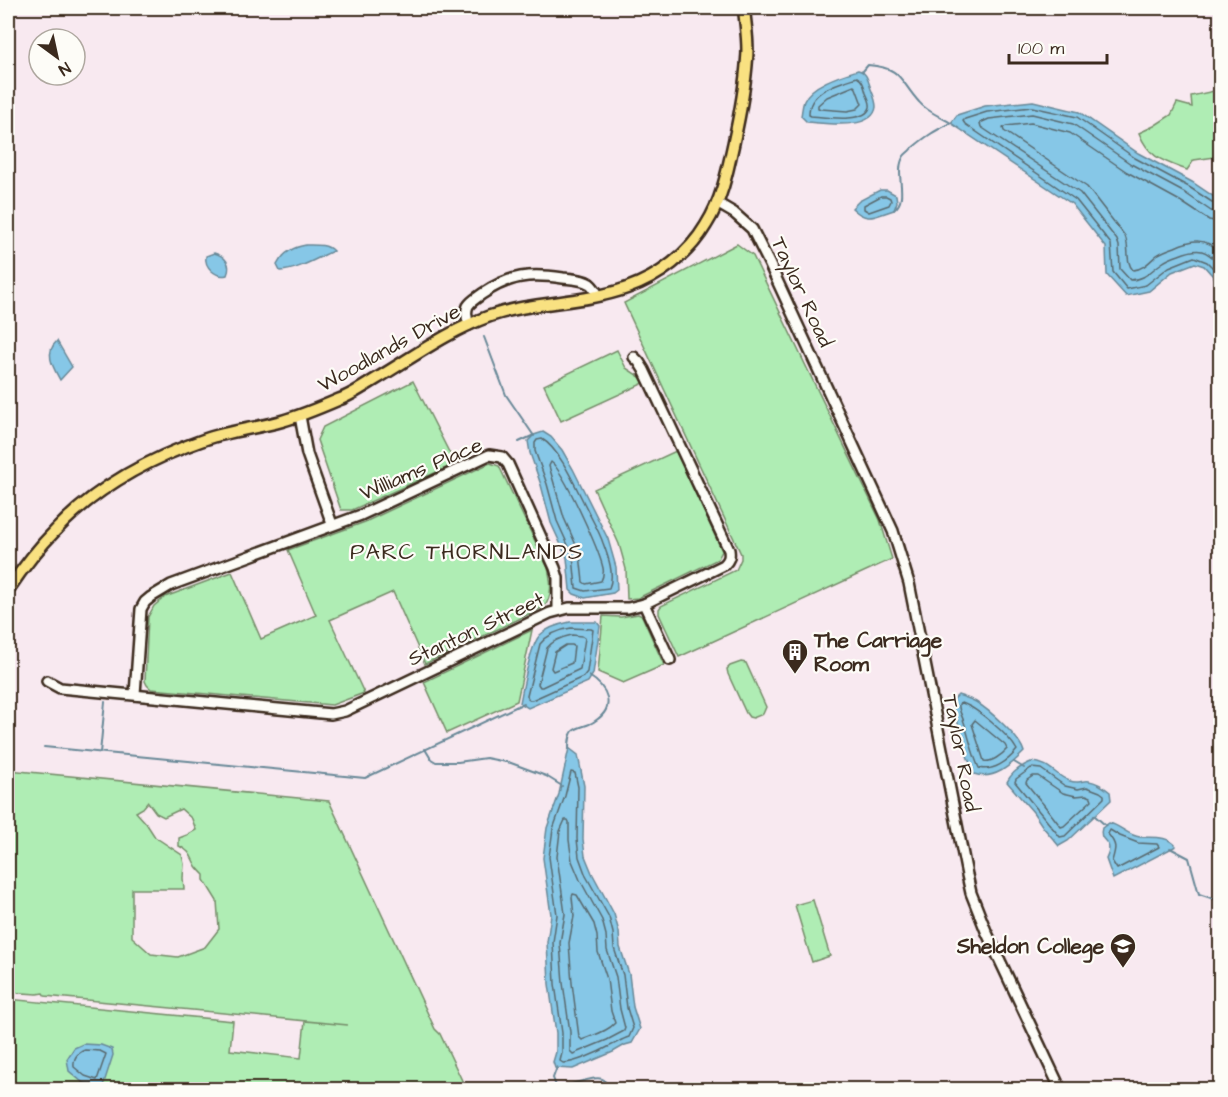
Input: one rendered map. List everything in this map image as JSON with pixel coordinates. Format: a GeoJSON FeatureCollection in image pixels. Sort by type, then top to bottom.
{"type":"FeatureCollection","features":[{"type":"Feature","properties":{"kind":"main road","name":"Woodlands Drive"},"geometry":{"type":"LineString","coordinates":[[8,591],[27,562],[57,529],[92,498],[126,475],[164,455],[208,439],[300,416],[352,394],[433,343],[490,316],[527,307],[614,292],[641,283],[675,261],[695,242],[708,223],[726,175],[741,106],[748,57],[744,8]]}},
{"type":"Feature","properties":{"kind":"street","name":"Taylor Road"},"geometry":{"type":"LineString","coordinates":[[717,203],[734,213],[752,229],[893,531],[909,583],[971,893],[986,931],[1061,1089]]}},
{"type":"Feature","properties":{"kind":"street"},"geometry":{"type":"LineString","coordinates":[[469,325],[466,315],[468,306],[495,287],[515,278],[546,275],[579,279],[589,284],[599,296]]}},
{"type":"Feature","properties":{"kind":"street","name":"Stanton Street"},"geometry":{"type":"LineString","coordinates":[[47,681],[60,688],[331,714],[345,711],[558,610],[628,608],[644,604],[724,565],[730,556],[729,550],[644,370],[634,357]]}},
{"type":"Feature","properties":{"kind":"street"},"geometry":{"type":"LineString","coordinates":[[300,416],[308,454],[332,524]]}},
{"type":"Feature","properties":{"kind":"street","name":"Williams Place"},"geometry":{"type":"LineString","coordinates":[[135,694],[141,615],[145,602],[160,590],[360,514],[489,455],[502,457],[508,464],[555,568],[558,578],[558,610]]}},
{"type":"Feature","properties":{"kind":"street"},"geometry":{"type":"LineString","coordinates":[[644,604],[670,660]]}},
{"type":"Feature","properties":{"kind":"green space"},"geometry":{"type":"Polygon","coordinates":[[[1214,91],[1220,95],[1220,164],[1215,157],[1194,160],[1187,170],[1164,161],[1147,148],[1139,133],[1171,115],[1177,103],[1192,107],[1191,96],[1214,91]]]}},
{"type":"Feature","properties":{"kind":"green space"},"geometry":{"type":"Polygon","coordinates":[[[737,244],[753,256],[880,520],[892,559],[679,657],[659,614],[659,609],[736,570],[741,554],[624,303],[737,244]]]}},
{"type":"Feature","properties":{"kind":"green space"},"geometry":{"type":"Polygon","coordinates":[[[617,350],[626,368],[640,377],[644,383],[561,421],[544,385],[617,350]]]}},
{"type":"Feature","properties":{"kind":"green space"},"geometry":{"type":"Polygon","coordinates":[[[413,381],[455,464],[352,510],[341,510],[317,440],[323,427],[413,381]]]}},
{"type":"Feature","properties":{"kind":"green space"},"geometry":{"type":"Polygon","coordinates":[[[676,451],[722,551],[718,559],[638,598],[627,599],[626,569],[619,544],[594,489],[676,451]]]}},
{"type":"Feature","properties":{"kind":"green space"},"geometry":{"type":"Polygon","coordinates":[[[490,463],[499,466],[548,568],[550,593],[544,607],[425,664],[393,592],[330,620],[364,693],[332,705],[151,689],[147,685],[145,681],[148,617],[154,606],[165,597],[232,572],[261,639],[316,615],[288,550],[365,522],[490,463]]]}},
{"type":"Feature","properties":{"kind":"green space"},"geometry":{"type":"Polygon","coordinates":[[[638,614],[642,616],[664,665],[623,683],[598,672],[603,616],[621,617],[638,614]]]}},
{"type":"Feature","properties":{"kind":"green space"},"geometry":{"type":"Polygon","coordinates":[[[532,630],[517,701],[447,733],[424,682],[532,630]]]}},
{"type":"Feature","properties":{"kind":"green space"},"geometry":{"type":"Polygon","coordinates":[[[741,662],[746,663],[766,707],[763,714],[753,718],[746,713],[728,674],[727,669],[730,666],[741,662]]]}},
{"type":"Feature","properties":{"kind":"green space"},"geometry":{"type":"Polygon","coordinates":[[[8,770],[329,801],[435,1029],[440,1034],[466,1089],[8,1089],[8,999],[233,1021],[230,1050],[301,1058],[305,1021],[348,1025],[45,996],[43,993],[8,992],[8,770]],[[148,802],[136,812],[155,837],[182,855],[184,889],[132,889],[132,937],[151,954],[178,957],[205,947],[219,929],[217,901],[190,854],[179,846],[179,838],[196,830],[192,819],[181,809],[164,817],[156,813],[148,802]]]}},
{"type":"Feature","properties":{"kind":"green space"},"geometry":{"type":"Polygon","coordinates":[[[813,900],[830,956],[812,962],[795,905],[813,900]]]}},
{"type":"Feature","properties":{"kind":"water"},"geometry":{"type":"Polygon","coordinates":[[[858,70],[867,77],[874,98],[876,107],[873,115],[866,120],[847,124],[807,122],[801,116],[804,101],[813,90],[828,81],[858,70]]]}},
{"type":"Feature","properties":{"kind":"water"},"geometry":{"type":"Polygon","coordinates":[[[1033,101],[1079,112],[1138,153],[1192,182],[1220,201],[1220,284],[1204,266],[1195,263],[1172,272],[1149,291],[1126,296],[1107,275],[1106,247],[1072,204],[951,123],[957,115],[985,106],[1033,101]]]}},
{"type":"Feature","properties":{"kind":"water"},"geometry":{"type":"Polygon","coordinates":[[[880,190],[887,190],[896,195],[897,202],[894,210],[868,217],[852,208],[859,201],[880,190]]]}},
{"type":"Feature","properties":{"kind":"water"},"geometry":{"type":"Polygon","coordinates":[[[306,245],[324,246],[333,251],[300,266],[280,271],[277,265],[285,254],[306,245]]]}},
{"type":"Feature","properties":{"kind":"water"},"geometry":{"type":"Polygon","coordinates":[[[214,253],[221,256],[228,264],[227,275],[219,275],[209,268],[206,256],[214,253]]]}},
{"type":"Feature","properties":{"kind":"water"},"geometry":{"type":"Polygon","coordinates":[[[57,341],[72,367],[60,380],[50,355],[57,341]]]}},
{"type":"Feature","properties":{"kind":"water"},"geometry":{"type":"Polygon","coordinates":[[[543,432],[551,437],[562,450],[608,539],[616,567],[617,590],[613,593],[585,598],[570,590],[567,558],[551,523],[530,453],[528,441],[534,435],[543,432]]]}},
{"type":"Feature","properties":{"kind":"water"},"geometry":{"type":"Polygon","coordinates":[[[570,622],[597,622],[600,626],[593,674],[588,682],[528,708],[520,703],[527,667],[536,640],[547,630],[570,622]]]}},
{"type":"Feature","properties":{"kind":"water"},"geometry":{"type":"Polygon","coordinates":[[[958,695],[976,702],[1011,732],[1022,746],[1024,752],[1008,767],[995,774],[981,776],[974,774],[952,707],[953,700],[958,695]]]}},
{"type":"Feature","properties":{"kind":"water"},"geometry":{"type":"Polygon","coordinates":[[[569,748],[578,755],[584,786],[585,856],[614,914],[620,947],[629,974],[633,1007],[640,1029],[632,1043],[573,1069],[555,1068],[553,1062],[556,1052],[556,1033],[549,984],[547,942],[551,915],[543,858],[547,828],[559,794],[569,748]]]}},
{"type":"Feature","properties":{"kind":"water"},"geometry":{"type":"Polygon","coordinates":[[[1031,762],[1044,765],[1070,781],[1089,781],[1098,784],[1110,792],[1111,800],[1068,841],[1059,846],[1007,782],[1017,770],[1031,762]]]}},
{"type":"Feature","properties":{"kind":"water"},"geometry":{"type":"Polygon","coordinates":[[[1109,823],[1136,836],[1168,840],[1176,846],[1113,879],[1106,859],[1108,844],[1101,833],[1102,828],[1109,823]]]}},
{"type":"Feature","properties":{"kind":"water"},"geometry":{"type":"Polygon","coordinates":[[[83,1044],[101,1045],[112,1049],[113,1055],[103,1086],[97,1088],[82,1082],[69,1071],[67,1059],[74,1048],[83,1044]]]}},
{"type":"Feature","properties":{"kind":"waterway"},"geometry":{"type":"LineString","coordinates":[[863,71],[868,65],[894,72],[922,105],[951,123]]}},
{"type":"Feature","properties":{"kind":"waterway"},"geometry":{"type":"LineString","coordinates":[[894,210],[901,199],[900,170],[904,156],[925,138],[951,123]]}},
{"type":"Feature","properties":{"kind":"waterway"},"geometry":{"type":"LineString","coordinates":[[484,337],[506,395],[534,436]]}},
{"type":"Feature","properties":{"kind":"waterway"},"geometry":{"type":"LineString","coordinates":[[519,442],[534,435]]}},
{"type":"Feature","properties":{"kind":"waterway"},"geometry":{"type":"LineString","coordinates":[[569,750],[573,731],[593,723],[606,710],[608,704],[605,691],[589,676]]}},
{"type":"Feature","properties":{"kind":"waterway"},"geometry":{"type":"LineString","coordinates":[[100,753],[105,702]]}},
{"type":"Feature","properties":{"kind":"waterway"},"geometry":{"type":"LineString","coordinates":[[44,747],[365,778],[524,703]]}},
{"type":"Feature","properties":{"kind":"waterway"},"geometry":{"type":"LineString","coordinates":[[425,749],[431,759],[436,762],[486,758],[511,763],[546,776],[562,786]]}},
{"type":"Feature","properties":{"kind":"waterway"},"geometry":{"type":"LineString","coordinates":[[1014,762],[1024,768]]}},
{"type":"Feature","properties":{"kind":"waterway"},"geometry":{"type":"LineString","coordinates":[[1094,815],[1105,825]]}},
{"type":"Feature","properties":{"kind":"waterway"},"geometry":{"type":"LineString","coordinates":[[1170,848],[1189,858],[1199,894],[1220,901]]}},
{"type":"Feature","properties":{"kind":"waterway"},"geometry":{"type":"LineString","coordinates":[[557,1067],[553,1078],[556,1086],[600,1078],[604,1080],[609,1090]]}},
{"type":"Feature","properties":{"kind":"place","name":"The Carriage Room"},"geometry":{"type":"Point","coordinates":[795,675]}},
{"type":"Feature","properties":{"kind":"place","name":"Sheldon College"},"geometry":{"type":"Point","coordinates":[1123,969]}},
{"type":"Feature","properties":{"kind":"district","name":"PARC THORNLANDS"},"geometry":{"type":"Point","coordinates":[467,552]}}]}
